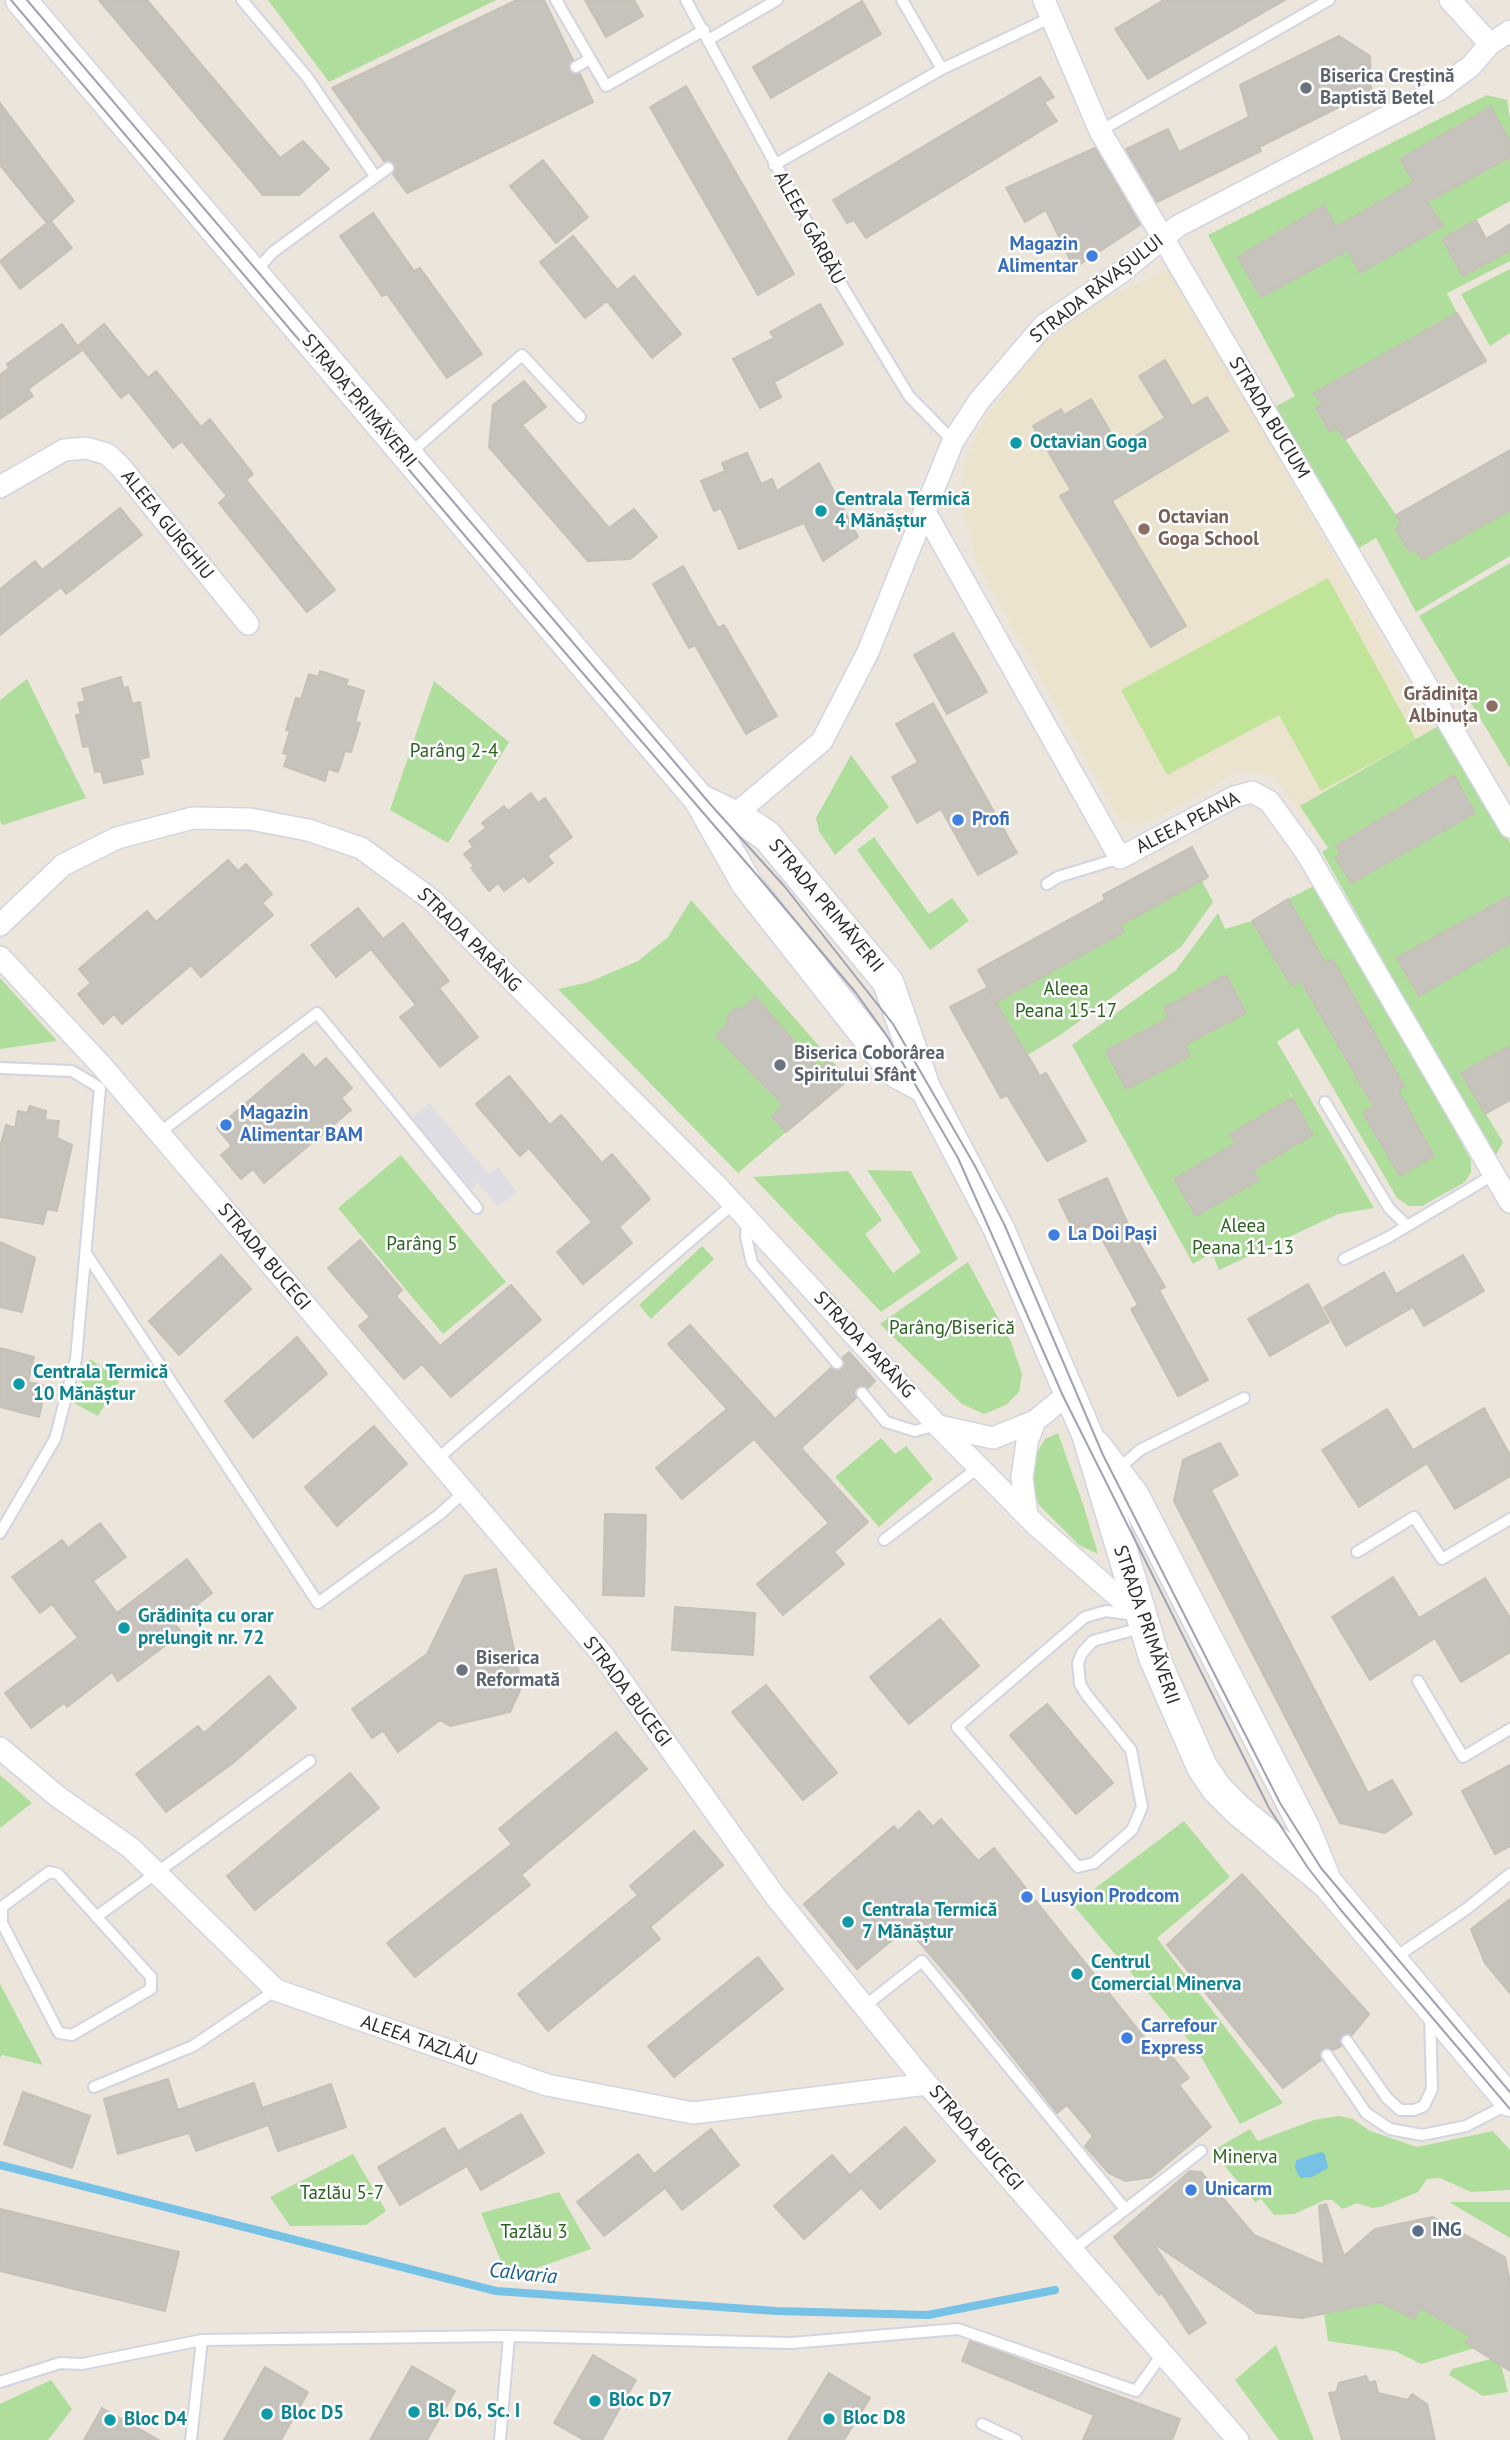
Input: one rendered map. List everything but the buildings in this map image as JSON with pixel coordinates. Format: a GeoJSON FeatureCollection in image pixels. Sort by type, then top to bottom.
{"type":"FeatureCollection","features":[{"type":"Feature","properties":{"kind":"main road","name":"STRADA PRIMĂVERII"},"geometry":{"type":"LineString","coordinates":[[21,0],[406,457],[699,799],[726,822],[767,836],[881,970],[894,994],[925,1088],[999,1229],[1087,1434],[1142,1621],[1187,1738],[1217,1789],[1238,1810],[1328,1884],[1510,2102]]}},
{"type":"Feature","properties":{"kind":"main road"},"geometry":{"type":"LineString","coordinates":[[726,822],[747,884],[894,1071],[925,1088]]}},
{"type":"Feature","properties":{"kind":"main road","name":"STRADA PRIMĂVERII"},"geometry":{"type":"LineString","coordinates":[[1087,1434],[1134,1496],[1304,1827],[1328,1884]]}},
{"type":"Feature","properties":{"kind":"street"},"geometry":{"type":"LineString","coordinates":[[1450,0],[1490,44]]}},
{"type":"Feature","properties":{"kind":"street","name":"STRADA BUCIUM"},"geometry":{"type":"LineString","coordinates":[[1048,8],[1100,131],[1510,827]]}},
{"type":"Feature","properties":{"kind":"street","name":"STRADA RĂVAȘULUI"},"geometry":{"type":"LineString","coordinates":[[726,822],[822,741],[868,652],[953,441],[979,401],[1043,326],[1120,273],[1161,238],[1440,89],[1471,66],[1490,44],[1510,31]]}},
{"type":"Feature","properties":{"kind":"street","name":"ALEEA GURGHIU"},"geometry":{"type":"LineString","coordinates":[[0,487],[64,450],[86,448],[107,454],[248,624]]}},
{"type":"Feature","properties":{"kind":"street","name":"ALEEA PEANA"},"geometry":{"type":"LineString","coordinates":[[925,512],[1120,858],[1234,797],[1251,792],[1269,801],[1306,852],[1510,1202]]}},
{"type":"Feature","properties":{"kind":"street","name":"STRADA PARÂNG"},"geometry":{"type":"LineString","coordinates":[[0,925],[63,865],[117,838],[193,818],[250,818],[308,830],[361,848],[432,900],[740,1211],[937,1425],[1027,1516],[1142,1621]]}},
{"type":"Feature","properties":{"kind":"street","name":"STRADA BUCEGI"},"geometry":{"type":"LineString","coordinates":[[0,957],[103,1066],[603,1655],[775,1896],[866,2005],[927,2084],[1074,2249],[1238,2440]]}},
{"type":"Feature","properties":{"kind":"street"},"geometry":{"type":"LineString","coordinates":[[937,1425],[993,1438],[1035,1421],[1069,1393]]}},
{"type":"Feature","properties":{"kind":"street"},"geometry":{"type":"LineString","coordinates":[[1027,1516],[1022,1478],[1027,1443],[1035,1421]]}},
{"type":"Feature","properties":{"kind":"street","name":"ALEEA TAZLĂU"},"geometry":{"type":"LineString","coordinates":[[0,1748],[57,1796],[131,1848],[276,1990],[547,2085],[693,2113],[927,2084]]}},
{"type":"Feature","properties":{"kind":"lane"},"geometry":{"type":"LineString","coordinates":[[242,0],[307,77],[375,176]]}},
{"type":"Feature","properties":{"kind":"lane"},"geometry":{"type":"LineString","coordinates":[[556,0],[606,86],[777,0]]}},
{"type":"Feature","properties":{"kind":"lane","name":"ALEEA GÂRBĂU"},"geometry":{"type":"LineString","coordinates":[[686,0],[774,165],[909,396],[953,441]]}},
{"type":"Feature","properties":{"kind":"lane"},"geometry":{"type":"LineString","coordinates":[[902,0],[942,69]]}},
{"type":"Feature","properties":{"kind":"lane"},"geometry":{"type":"LineString","coordinates":[[1100,131],[1329,0]]}},
{"type":"Feature","properties":{"kind":"lane"},"geometry":{"type":"LineString","coordinates":[[774,165],[1048,8]]}},
{"type":"Feature","properties":{"kind":"lane"},"geometry":{"type":"LineString","coordinates":[[576,66],[590,59]]}},
{"type":"Feature","properties":{"kind":"lane"},"geometry":{"type":"LineString","coordinates":[[252,275],[273,252],[388,168]]}},
{"type":"Feature","properties":{"kind":"lane"},"geometry":{"type":"LineString","coordinates":[[406,457],[522,355],[580,417]]}},
{"type":"Feature","properties":{"kind":"lane"},"geometry":{"type":"LineString","coordinates":[[1047,884],[1058,877],[1120,858]]}},
{"type":"Feature","properties":{"kind":"lane"},"geometry":{"type":"LineString","coordinates":[[159,1133],[317,1013],[477,1208]]}},
{"type":"Feature","properties":{"kind":"lane"},"geometry":{"type":"LineString","coordinates":[[0,1068],[72,1071],[100,1088],[76,1359],[55,1439],[0,1532]]}},
{"type":"Feature","properties":{"kind":"lane"},"geometry":{"type":"LineString","coordinates":[[1325,1102],[1389,1208],[1406,1225]]}},
{"type":"Feature","properties":{"kind":"lane"},"geometry":{"type":"LineString","coordinates":[[1344,1259],[1493,1175]]}},
{"type":"Feature","properties":{"kind":"lane"},"geometry":{"type":"LineString","coordinates":[[436,1460],[740,1211],[752,1263],[837,1363]]}},
{"type":"Feature","properties":{"kind":"lane"},"geometry":{"type":"LineString","coordinates":[[87,1255],[318,1603],[440,1514],[464,1492]]}},
{"type":"Feature","properties":{"kind":"lane"},"geometry":{"type":"LineString","coordinates":[[862,1393],[886,1422],[915,1431],[937,1425]]}},
{"type":"Feature","properties":{"kind":"lane"},"geometry":{"type":"LineString","coordinates":[[1115,1472],[1140,1450],[1244,1398]]}},
{"type":"Feature","properties":{"kind":"lane"},"geometry":{"type":"LineString","coordinates":[[884,1539],[979,1467]]}},
{"type":"Feature","properties":{"kind":"lane"},"geometry":{"type":"LineString","coordinates":[[1357,1552],[1415,1517],[1443,1559],[1510,1519]]}},
{"type":"Feature","properties":{"kind":"lane"},"geometry":{"type":"LineString","coordinates":[[1106,1611],[1142,1621],[1093,1641],[1082,1653],[1078,1663],[1080,1684],[1086,1694],[1131,1750],[1142,1807],[1132,1830],[1094,1863],[1078,1867],[957,1727],[1085,1617],[1106,1611]]}},
{"type":"Feature","properties":{"kind":"lane"},"geometry":{"type":"LineString","coordinates":[[1418,1681],[1463,1757],[1510,1729]]}},
{"type":"Feature","properties":{"kind":"lane"},"geometry":{"type":"LineString","coordinates":[[96,1917],[310,1761]]}},
{"type":"Feature","properties":{"kind":"lane"},"geometry":{"type":"LineString","coordinates":[[49,1872],[58,1874],[96,1917],[150,1977],[151,1989],[72,2035],[60,2033],[2,1923],[2,1907],[49,1872]]}},
{"type":"Feature","properties":{"kind":"lane"},"geometry":{"type":"LineString","coordinates":[[1390,1961],[1496,1887],[1510,1874]]}},
{"type":"Feature","properties":{"kind":"lane"},"geometry":{"type":"LineString","coordinates":[[1496,1887],[1510,1882]]}},
{"type":"Feature","properties":{"kind":"lane"},"geometry":{"type":"LineString","coordinates":[[866,2005],[922,1961],[1125,2209]]}},
{"type":"Feature","properties":{"kind":"lane"},"geometry":{"type":"LineString","coordinates":[[94,2087],[193,2046],[276,1990]]}},
{"type":"Feature","properties":{"kind":"lane"},"geometry":{"type":"LineString","coordinates":[[1347,2041],[1400,2110],[1424,2106],[1432,2089],[1429,2006]]}},
{"type":"Feature","properties":{"kind":"lane"},"geometry":{"type":"LineString","coordinates":[[1327,2055],[1366,2113],[1390,2129],[1422,2134],[1466,2126],[1510,2102]]}},
{"type":"Feature","properties":{"kind":"lane"},"geometry":{"type":"LineString","coordinates":[[1074,2249],[1200,2151]]}},
{"type":"Feature","properties":{"kind":"lane"},"geometry":{"type":"LineString","coordinates":[[0,2382],[60,2363],[82,2364],[202,2340],[509,2336],[791,2343],[958,2329],[1136,2391],[1163,2353]]}},
{"type":"Feature","properties":{"kind":"lane"},"geometry":{"type":"LineString","coordinates":[[500,2440],[509,2336]]}},
{"type":"Feature","properties":{"kind":"lane"},"geometry":{"type":"LineString","coordinates":[[191,2440],[202,2340]]}},
{"type":"Feature","properties":{"kind":"lane"},"geometry":{"type":"LineString","coordinates":[[982,2424],[1016,2440]]}},
{"type":"Feature","properties":{"kind":"shaded area","name":"Octavian Goga School"},"geometry":{"type":"Polygon","coordinates":[[[1170,268],[1449,758],[1321,841],[1276,779],[1261,773],[1239,771],[1155,819],[1133,824],[1119,820],[977,564],[959,495],[965,461],[983,421],[1037,348],[1077,312],[1170,268]]]}},
{"type":"Feature","properties":{"kind":"shaded area"},"geometry":{"type":"Polygon","coordinates":[[[429,1103],[489,1174],[499,1167],[516,1192],[498,1207],[478,1183],[471,1189],[412,1118],[429,1103]]]}},
{"type":"Feature","properties":{"kind":"green space"},"geometry":{"type":"Polygon","coordinates":[[[268,0],[496,0],[329,82],[268,0]]]}},
{"type":"Feature","properties":{"kind":"green space"},"geometry":{"type":"Polygon","coordinates":[[[1487,95],[1507,100],[1510,118],[1510,201],[1451,234],[1453,257],[1463,276],[1510,250],[1510,261],[1447,293],[1457,313],[1315,393],[1322,404],[1316,408],[1330,431],[1337,427],[1396,515],[1401,524],[1395,529],[1411,552],[1416,550],[1422,559],[1510,510],[1510,556],[1416,612],[1376,538],[1354,551],[1271,409],[1295,396],[1208,235],[1487,95]]]}},
{"type":"Feature","properties":{"kind":"green space"},"geometry":{"type":"Polygon","coordinates":[[[1510,269],[1510,333],[1490,346],[1461,294],[1510,269]]]}},
{"type":"Feature","properties":{"kind":"green space","name":"Grădinița Albinuța"},"geometry":{"type":"Polygon","coordinates":[[[1510,563],[1510,768],[1419,616],[1510,563]]]}},
{"type":"Feature","properties":{"kind":"green space"},"geometry":{"type":"Polygon","coordinates":[[[1328,578],[1416,739],[1321,791],[1279,715],[1167,775],[1121,690],[1328,578]]]}},
{"type":"Feature","properties":{"kind":"green space"},"geometry":{"type":"Polygon","coordinates":[[[27,679],[86,798],[3,825],[0,822],[0,700],[27,679]]]}},
{"type":"Feature","properties":{"kind":"green space","name":"Parâng 2-4"},"geometry":{"type":"Polygon","coordinates":[[[434,681],[509,742],[448,843],[390,810],[434,681]]]}},
{"type":"Feature","properties":{"kind":"green space"},"geometry":{"type":"Polygon","coordinates":[[[1440,725],[1510,843],[1510,896],[1397,958],[1419,996],[1510,943],[1510,1046],[1461,1073],[1503,1142],[1496,1155],[1487,1146],[1322,852],[1328,848],[1300,806],[1440,725]],[[1454,775],[1336,845],[1341,853],[1335,857],[1350,882],[1475,813],[1454,775]]]}},
{"type":"Feature","properties":{"kind":"green space"},"geometry":{"type":"Polygon","coordinates":[[[851,755],[889,807],[835,855],[819,831],[816,818],[851,755]]]}},
{"type":"Feature","properties":{"kind":"green space"},"geometry":{"type":"Polygon","coordinates":[[[874,837],[929,914],[952,898],[969,921],[930,950],[857,850],[874,837]]]}},
{"type":"Feature","properties":{"kind":"green space","name":"Aleea Peana 15-17"},"geometry":{"type":"Polygon","coordinates":[[[1202,881],[1213,902],[1181,947],[1059,1036],[1027,1055],[996,1003],[1124,932],[1120,925],[1202,881]]]}},
{"type":"Feature","properties":{"kind":"green space","name":"Aleea Peana 11-13"},"geometry":{"type":"Polygon","coordinates":[[[1318,884],[1471,1160],[1471,1172],[1465,1182],[1422,1206],[1409,1206],[1397,1198],[1298,1028],[1277,1042],[1374,1208],[1338,1214],[1219,1270],[1212,1253],[1193,1264],[1072,1045],[1176,970],[1218,913],[1225,929],[1252,921],[1291,985],[1301,981],[1374,1107],[1363,1113],[1434,1156],[1288,899],[1318,884]],[[1226,975],[1164,1008],[1169,1018],[1126,1089],[1189,1056],[1184,1045],[1246,1013],[1226,975]],[[1287,1087],[1292,1098],[1231,1134],[1236,1143],[1175,1179],[1196,1216],[1259,1180],[1253,1170],[1313,1135],[1287,1087]]]}},
{"type":"Feature","properties":{"kind":"green space"},"geometry":{"type":"Polygon","coordinates":[[[691,900],[847,1078],[846,1082],[828,1062],[819,1069],[756,998],[745,1007],[731,1011],[725,1027],[716,1037],[783,1105],[772,1117],[786,1132],[738,1173],[558,989],[589,982],[638,961],[668,937],[691,900]]]}},
{"type":"Feature","properties":{"kind":"green space"},"geometry":{"type":"Polygon","coordinates":[[[0,978],[57,1041],[0,1049],[0,978]]]}},
{"type":"Feature","properties":{"kind":"green space","name":"Parâng 5"},"geometry":{"type":"Polygon","coordinates":[[[401,1155],[506,1282],[443,1334],[338,1208],[401,1155]]]}},
{"type":"Feature","properties":{"kind":"green space"},"geometry":{"type":"Polygon","coordinates":[[[867,1170],[911,1171],[958,1259],[881,1312],[753,1177],[848,1171],[882,1220],[865,1234],[893,1273],[921,1252],[867,1170]]]}},
{"type":"Feature","properties":{"kind":"green space"},"geometry":{"type":"Polygon","coordinates":[[[702,1246],[714,1259],[651,1319],[639,1305],[702,1246]]]}},
{"type":"Feature","properties":{"kind":"green space","name":"Parâng/Biserică"},"geometry":{"type":"Polygon","coordinates":[[[968,1262],[1011,1342],[1022,1374],[1019,1392],[1006,1405],[984,1414],[962,1404],[880,1324],[968,1262]]]}},
{"type":"Feature","properties":{"kind":"green space"},"geometry":{"type":"Polygon","coordinates":[[[90,1359],[120,1380],[98,1416],[74,1403],[90,1359]]]}},
{"type":"Feature","properties":{"kind":"green space"},"geometry":{"type":"Polygon","coordinates":[[[1058,1433],[1098,1554],[1079,1545],[1039,1505],[1032,1487],[1036,1454],[1045,1439],[1058,1433]]]}},
{"type":"Feature","properties":{"kind":"green space"},"geometry":{"type":"Polygon","coordinates":[[[881,1438],[895,1454],[906,1446],[933,1479],[879,1527],[835,1477],[881,1438]]]}},
{"type":"Feature","properties":{"kind":"green space"},"geometry":{"type":"Polygon","coordinates":[[[0,1775],[32,1803],[0,1828],[0,1775]]]}},
{"type":"Feature","properties":{"kind":"green space"},"geometry":{"type":"Polygon","coordinates":[[[1184,1821],[1230,1877],[1157,1938],[1283,2103],[1240,2124],[1197,2050],[1073,1905],[1184,1821]]]}},
{"type":"Feature","properties":{"kind":"green space"},"geometry":{"type":"Polygon","coordinates":[[[0,1984],[43,2065],[2,2055],[0,2058],[0,1984]]]}},
{"type":"Feature","properties":{"kind":"green space","name":"Minerva"},"geometry":{"type":"Polygon","coordinates":[[[1338,2116],[1353,2119],[1370,2131],[1417,2147],[1493,2131],[1510,2150],[1510,2190],[1471,2192],[1440,2178],[1427,2179],[1418,2192],[1381,2207],[1372,2208],[1357,2203],[1343,2209],[1332,2200],[1325,2200],[1294,2214],[1274,2215],[1261,2199],[1255,2202],[1212,2151],[1250,2129],[1258,2141],[1314,2120],[1338,2116]]]}},
{"type":"Feature","properties":{"kind":"green space","name":"Tazlău 5-7"},"geometry":{"type":"Polygon","coordinates":[[[353,2154],[386,2211],[366,2225],[290,2226],[270,2197],[353,2154]]]}},
{"type":"Feature","properties":{"kind":"green space","name":"Tazlău 3"},"geometry":{"type":"Polygon","coordinates":[[[559,2192],[591,2249],[508,2278],[481,2213],[559,2192]]]}},
{"type":"Feature","properties":{"kind":"green space"},"geometry":{"type":"Polygon","coordinates":[[[1449,2202],[1510,2202],[1510,2238],[1449,2202]]]}},
{"type":"Feature","properties":{"kind":"green space"},"geometry":{"type":"Polygon","coordinates":[[[1401,2300],[1398,2311],[1414,2319],[1420,2308],[1471,2336],[1466,2343],[1475,2348],[1421,2364],[1395,2351],[1328,2341],[1324,2313],[1371,2302],[1401,2300]]]}},
{"type":"Feature","properties":{"kind":"green space"},"geometry":{"type":"Polygon","coordinates":[[[1276,2345],[1314,2440],[1279,2440],[1235,2380],[1276,2345]]]}},
{"type":"Feature","properties":{"kind":"green space"},"geometry":{"type":"Polygon","coordinates":[[[1499,2357],[1508,2392],[1483,2396],[1449,2375],[1452,2369],[1499,2357]]]}},
{"type":"Feature","properties":{"kind":"green space"},"geometry":{"type":"Polygon","coordinates":[[[51,2380],[72,2409],[48,2440],[0,2440],[0,2404],[51,2380]]]}},
{"type":"Feature","properties":{"kind":"water"},"geometry":{"type":"Polygon","coordinates":[[[1321,2152],[1325,2154],[1328,2168],[1312,2177],[1300,2178],[1295,2168],[1296,2160],[1321,2152]]]}},
{"type":"Feature","properties":{"kind":"waterway","name":"Calvaria"},"geometry":{"type":"LineString","coordinates":[[0,2165],[496,2291],[776,2311],[928,2315],[1055,2290]]}},
{"type":"Feature","properties":{"kind":"tram line"},"geometry":{"type":"LineString","coordinates":[[11,0],[499,576],[756,874],[856,993],[887,1036],[958,1158],[1063,1396],[1269,1808],[1308,1868],[1340,1909],[1510,2109]]}},
{"type":"Feature","properties":{"kind":"tram line"},"geometry":{"type":"LineString","coordinates":[[27,0],[711,805],[785,887],[893,1024],[975,1166],[1005,1226],[1103,1455],[1280,1803],[1321,1868],[1510,2092]]}},
{"type":"Feature","properties":{"kind":"place","name":"Biserica Creștină Baptistă Betel"},"geometry":{"type":"Point","coordinates":[1306,88]}},
{"type":"Feature","properties":{"kind":"place","name":"Magazin Alimentar"},"geometry":{"type":"Point","coordinates":[1092,256]}},
{"type":"Feature","properties":{"kind":"place","name":"Octavian Goga"},"geometry":{"type":"Point","coordinates":[1016,443]}},
{"type":"Feature","properties":{"kind":"place","name":"Centrala Termică 4 Mănăștur"},"geometry":{"type":"Point","coordinates":[821,511]}},
{"type":"Feature","properties":{"kind":"place","name":"Octavian Goga School"},"geometry":{"type":"Point","coordinates":[1144,529]}},
{"type":"Feature","properties":{"kind":"place","name":"Grădinița Albinuța"},"geometry":{"type":"Point","coordinates":[1492,706]}},
{"type":"Feature","properties":{"kind":"place","name":"Profi"},"geometry":{"type":"Point","coordinates":[958,820]}},
{"type":"Feature","properties":{"kind":"place","name":"Biserica Coborârea Spiritului Sfânt"},"geometry":{"type":"Point","coordinates":[780,1065]}},
{"type":"Feature","properties":{"kind":"place","name":"Magazin Alimentar BAM"},"geometry":{"type":"Point","coordinates":[226,1125]}},
{"type":"Feature","properties":{"kind":"place","name":"La Doi Pași"},"geometry":{"type":"Point","coordinates":[1054,1235]}},
{"type":"Feature","properties":{"kind":"place","name":"Centrala Termică 10 Mănăștur"},"geometry":{"type":"Point","coordinates":[19,1384]}},
{"type":"Feature","properties":{"kind":"place","name":"Grădinița cu orar prelungit nr. 72"},"geometry":{"type":"Point","coordinates":[124,1628]}},
{"type":"Feature","properties":{"kind":"place","name":"Biserica Reformată"},"geometry":{"type":"Point","coordinates":[462,1670]}},
{"type":"Feature","properties":{"kind":"place","name":"Lusyion Prodcom"},"geometry":{"type":"Point","coordinates":[1027,1897]}},
{"type":"Feature","properties":{"kind":"place","name":"Centrala Termică 7 Mănăștur"},"geometry":{"type":"Point","coordinates":[848,1922]}},
{"type":"Feature","properties":{"kind":"place","name":"Centrul Comercial Minerva"},"geometry":{"type":"Point","coordinates":[1077,1974]}},
{"type":"Feature","properties":{"kind":"place","name":"Carrefour Express"},"geometry":{"type":"Point","coordinates":[1127,2038]}},
{"type":"Feature","properties":{"kind":"place","name":"Unicarm"},"geometry":{"type":"Point","coordinates":[1191,2190]}},
{"type":"Feature","properties":{"kind":"place","name":"ING"},"geometry":{"type":"Point","coordinates":[1418,2231]}},
{"type":"Feature","properties":{"kind":"place","name":"Bloc D7"},"geometry":{"type":"Point","coordinates":[595,2401]}},
{"type":"Feature","properties":{"kind":"place","name":"Bl. D6, Sc. I"},"geometry":{"type":"Point","coordinates":[414,2412]}},
{"type":"Feature","properties":{"kind":"place","name":"Bloc D5"},"geometry":{"type":"Point","coordinates":[267,2414]}},
{"type":"Feature","properties":{"kind":"place","name":"Bloc D8"},"geometry":{"type":"Point","coordinates":[829,2419]}},
{"type":"Feature","properties":{"kind":"place","name":"Bloc D4"},"geometry":{"type":"Point","coordinates":[110,2420]}}]}
